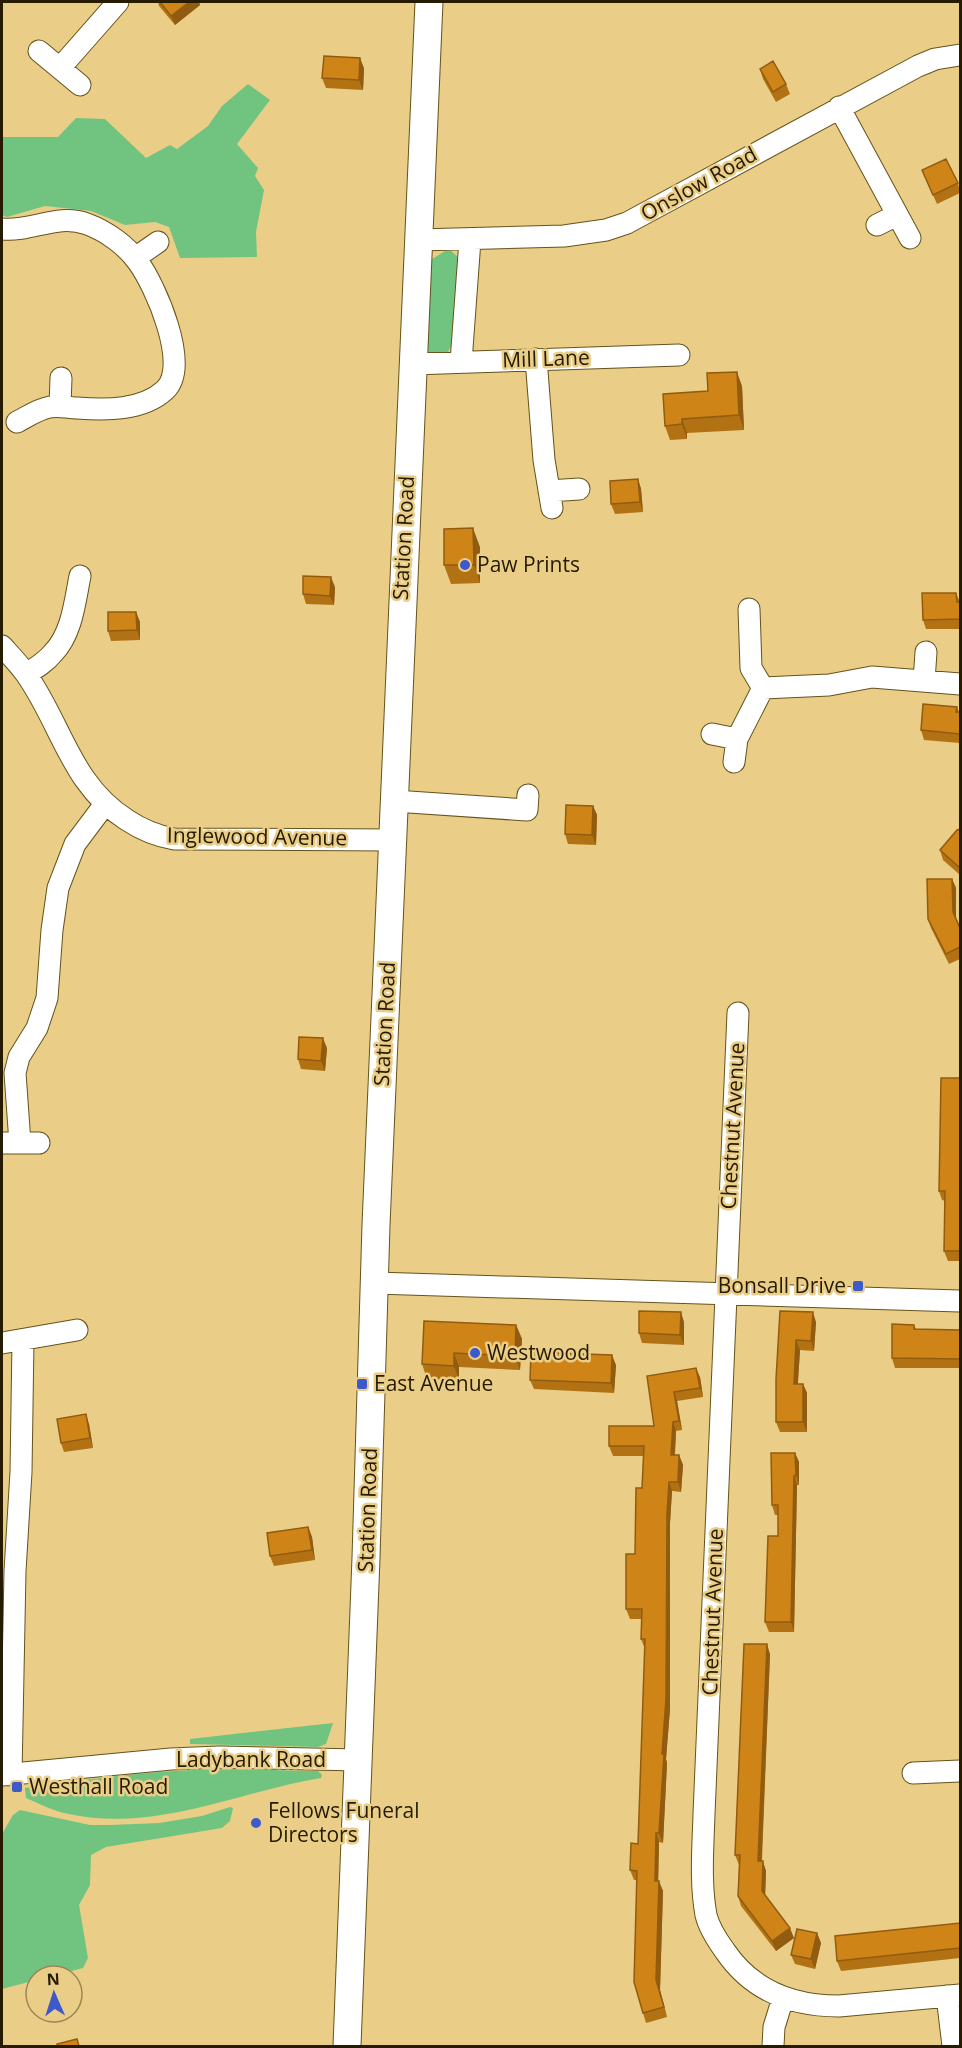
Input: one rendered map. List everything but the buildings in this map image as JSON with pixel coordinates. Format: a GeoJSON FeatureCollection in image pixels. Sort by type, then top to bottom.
{"type":"FeatureCollection","features":[{"type":"Feature","properties":{"kind":"main road","name":"Station Road"},"geometry":{"type":"LineString","coordinates":[[347,2046],[394,801],[429,2]]}},
{"type":"Feature","properties":{"kind":"street"},"geometry":{"type":"LineString","coordinates":[[60,68],[118,2]]}},
{"type":"Feature","properties":{"kind":"street"},"geometry":{"type":"LineString","coordinates":[[39,51],[80,85]]}},
{"type":"Feature","properties":{"kind":"street","name":"Onslow Road"},"geometry":{"type":"LineString","coordinates":[[418,240],[470,240],[585,234],[627,223],[918,66],[960,55]]}},
{"type":"Feature","properties":{"kind":"street"},"geometry":{"type":"LineString","coordinates":[[839,107],[910,238]]}},
{"type":"Feature","properties":{"kind":"street"},"geometry":{"type":"LineString","coordinates":[[877,225],[897,215]]}},
{"type":"Feature","properties":{"kind":"street"},"geometry":{"type":"LineString","coordinates":[[2,229],[13,230],[57,219],[77,221],[96,228],[115,239],[135,258],[156,295],[167,324],[174,368],[170,384],[159,394],[133,405],[106,409],[60,406],[45,408],[16,422]]}},
{"type":"Feature","properties":{"kind":"street"},"geometry":{"type":"LineString","coordinates":[[461,362],[470,240]]}},
{"type":"Feature","properties":{"kind":"street"},"geometry":{"type":"LineString","coordinates":[[135,258],[158,242]]}},
{"type":"Feature","properties":{"kind":"street","name":"Mill Lane"},"geometry":{"type":"LineString","coordinates":[[412,364],[679,355]]}},
{"type":"Feature","properties":{"kind":"street"},"geometry":{"type":"LineString","coordinates":[[536,359],[541,426],[551,500],[579,489]]}},
{"type":"Feature","properties":{"kind":"street"},"geometry":{"type":"LineString","coordinates":[[60,406],[61,378]]}},
{"type":"Feature","properties":{"kind":"street"},"geometry":{"type":"LineString","coordinates":[[26,674],[46,660],[62,641],[80,576]]}},
{"type":"Feature","properties":{"kind":"street"},"geometry":{"type":"LineString","coordinates":[[749,609],[752,668],[763,688]]}},
{"type":"Feature","properties":{"kind":"street","name":"Inglewood Avenue"},"geometry":{"type":"LineString","coordinates":[[2,646],[26,674],[56,726],[75,767],[92,791],[105,804],[135,826],[163,837],[393,840]]}},
{"type":"Feature","properties":{"kind":"street"},"geometry":{"type":"LineString","coordinates":[[924,681],[926,652]]}},
{"type":"Feature","properties":{"kind":"street"},"geometry":{"type":"LineString","coordinates":[[763,688],[830,685],[872,677],[960,684]]}},
{"type":"Feature","properties":{"kind":"street"},"geometry":{"type":"LineString","coordinates":[[734,762],[737,739],[763,688]]}},
{"type":"Feature","properties":{"kind":"street"},"geometry":{"type":"LineString","coordinates":[[712,734],[737,739]]}},
{"type":"Feature","properties":{"kind":"street"},"geometry":{"type":"LineString","coordinates":[[394,801],[527,810],[528,795]]}},
{"type":"Feature","properties":{"kind":"street"},"geometry":{"type":"LineString","coordinates":[[20,1143],[15,1073],[19,1057],[37,1028],[46,998],[58,888],[75,844],[105,804]]}},
{"type":"Feature","properties":{"kind":"street","name":"Chestnut Avenue"},"geometry":{"type":"LineString","coordinates":[[738,1013],[704,1814],[704,1900],[707,1917],[716,1939],[729,1958],[764,1989],[783,1998],[820,2006],[839,2006],[954,1995]]}},
{"type":"Feature","properties":{"kind":"street"},"geometry":{"type":"LineString","coordinates":[[375,1283],[960,1301]]}},
{"type":"Feature","properties":{"kind":"street"},"geometry":{"type":"LineString","coordinates":[[2,1343],[76,1330]]}},
{"type":"Feature","properties":{"kind":"street"},"geometry":{"type":"LineString","coordinates":[[6,1775],[8,1572],[21,1472],[23,1340]]}},
{"type":"Feature","properties":{"kind":"street","name":"Ladybank Road"},"geometry":{"type":"LineString","coordinates":[[6,1775],[171,1759],[219,1757],[358,1760]]}},
{"type":"Feature","properties":{"kind":"street"},"geometry":{"type":"LineString","coordinates":[[913,1773],[960,1771]]}},
{"type":"Feature","properties":{"kind":"street"},"geometry":{"type":"LineString","coordinates":[[952,2046],[954,1995]]}},
{"type":"Feature","properties":{"kind":"street"},"geometry":{"type":"LineString","coordinates":[[773,2046],[774,2027],[783,1998]]}},
{"type":"Feature","properties":{"kind":"green space"},"geometry":{"type":"Polygon","coordinates":[[[248,84],[270,100],[237,144],[258,168],[255,176],[264,190],[256,232],[257,257],[180,258],[169,227],[155,222],[125,225],[91,211],[45,206],[7,217],[2,215],[2,137],[58,137],[76,118],[105,119],[146,158],[170,145],[177,149],[208,126],[222,106],[248,84]]]}},
{"type":"Feature","properties":{"kind":"green space"},"geometry":{"type":"Polygon","coordinates":[[[445,251],[451,251],[458,257],[453,342],[448,352],[436,354],[425,349],[425,268],[432,259],[445,251]]]}},
{"type":"Feature","properties":{"kind":"green space"},"geometry":{"type":"Polygon","coordinates":[[[333,1723],[326,1744],[318,1747],[190,1744],[190,1739],[333,1723]]]}},
{"type":"Feature","properties":{"kind":"green space"},"geometry":{"type":"Polygon","coordinates":[[[235,1769],[318,1771],[322,1775],[321,1778],[194,1809],[130,1818],[97,1818],[64,1813],[26,1798],[25,1788],[51,1784],[156,1772],[235,1769]]]}},
{"type":"Feature","properties":{"kind":"green space"},"geometry":{"type":"Polygon","coordinates":[[[233,1808],[230,1821],[222,1828],[106,1847],[91,1855],[90,1885],[79,1905],[88,1958],[84,1966],[84,1964],[24,1964],[24,1983],[2,1989],[2,1834],[13,1815],[20,1810],[90,1825],[159,1823],[233,1808]]]}},
{"type":"Feature","properties":{"kind":"place","name":"Paw Prints"},"geometry":{"type":"Point","coordinates":[465,565]}},
{"type":"Feature","properties":{"kind":"place","name":"Bonsall Drive"},"geometry":{"type":"Point","coordinates":[858,1286]}},
{"type":"Feature","properties":{"kind":"place","name":"Westwood"},"geometry":{"type":"Point","coordinates":[475,1353]}},
{"type":"Feature","properties":{"kind":"place","name":"East Avenue"},"geometry":{"type":"Point","coordinates":[362,1384]}},
{"type":"Feature","properties":{"kind":"place","name":"Westhall Road"},"geometry":{"type":"Point","coordinates":[17,1787]}},
{"type":"Feature","properties":{"kind":"place","name":"Fellows Funeral Directors"},"geometry":{"type":"Point","coordinates":[256,1823]}}]}
